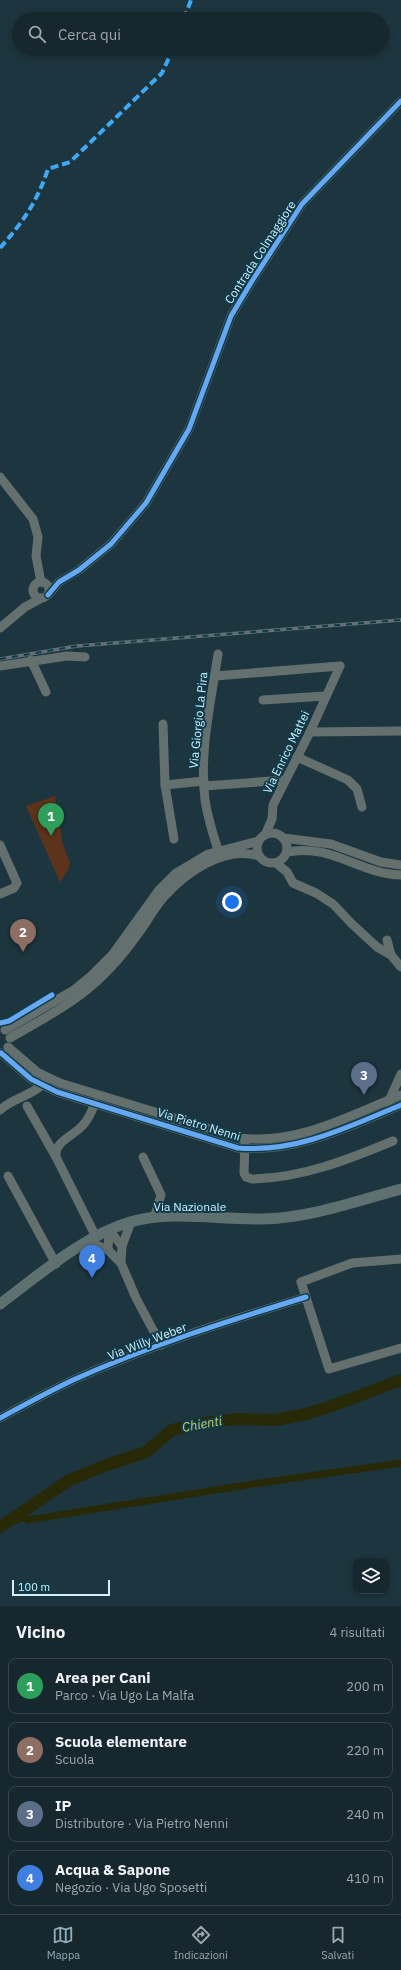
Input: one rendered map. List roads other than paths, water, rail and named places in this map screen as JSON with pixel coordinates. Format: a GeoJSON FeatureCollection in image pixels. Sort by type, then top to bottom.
{"type":"FeatureCollection","features":[{"type":"Feature","properties":{"kind":"main road","name":"Via Nazionale"},"geometry":{"type":"LineString","coordinates":[[0,1304],[85,1243],[109,1230],[131,1222],[154,1218],[264,1219],[310,1213],[401,1189]]}},
{"type":"Feature","properties":{"kind":"street","name":"Contrada Colmaggiore"},"geometry":{"type":"LineString","coordinates":[[60,582],[79,570],[111,544],[145,505],[189,429],[231,316],[252,281],[302,204],[401,101]]}},
{"type":"Feature","properties":{"kind":"street"},"geometry":{"type":"LineString","coordinates":[[0,477],[33,519],[38,537],[36,556],[43,582],[49,590],[40,596]]}},
{"type":"Feature","properties":{"kind":"street"},"geometry":{"type":"LineString","coordinates":[[40,596],[34,586],[43,582],[60,582]]}},
{"type":"Feature","properties":{"kind":"street"},"geometry":{"type":"LineString","coordinates":[[0,628],[25,607],[60,582]]}},
{"type":"Feature","properties":{"kind":"street","name":"Via Giorgio La Pira"},"geometry":{"type":"LineString","coordinates":[[218,654],[205,745],[204,784],[208,814],[220,854]]}},
{"type":"Feature","properties":{"kind":"street"},"geometry":{"type":"LineString","coordinates":[[0,666],[31,660],[66,656],[85,657]]}},
{"type":"Feature","properties":{"kind":"street"},"geometry":{"type":"LineString","coordinates":[[31,660],[46,692]]}},
{"type":"Feature","properties":{"kind":"street","name":"Via Enrico Mattei"},"geometry":{"type":"LineString","coordinates":[[215,676],[340,666],[310,732],[273,805],[272,820],[262,838]]}},
{"type":"Feature","properties":{"kind":"street","name":"Via Enrico Mattei"},"geometry":{"type":"LineString","coordinates":[[263,700],[326,696]]}},
{"type":"Feature","properties":{"kind":"street"},"geometry":{"type":"LineString","coordinates":[[163,724],[165,785],[174,840]]}},
{"type":"Feature","properties":{"kind":"street"},"geometry":{"type":"LineString","coordinates":[[310,732],[401,731]]}},
{"type":"Feature","properties":{"kind":"street"},"geometry":{"type":"LineString","coordinates":[[297,757],[348,780],[357,789],[362,807]]}},
{"type":"Feature","properties":{"kind":"street"},"geometry":{"type":"LineString","coordinates":[[165,785],[285,780]]}},
{"type":"Feature","properties":{"kind":"street"},"geometry":{"type":"LineString","coordinates":[[272,820],[287,846],[287,872]]}},
{"type":"Feature","properties":{"kind":"street"},"geometry":{"type":"LineString","coordinates":[[4,1042],[55,1007],[96,982],[118,961],[164,897],[182,879],[220,854],[274,833],[282,836],[332,844],[381,862],[401,865]]}},
{"type":"Feature","properties":{"kind":"street"},"geometry":{"type":"LineString","coordinates":[[262,838],[257,850],[259,856],[266,862],[276,863],[287,872],[293,883],[324,898],[377,947],[391,955],[401,967]]}},
{"type":"Feature","properties":{"kind":"street"},"geometry":{"type":"LineString","coordinates":[[0,845],[16,884],[14,888],[0,894]]}},
{"type":"Feature","properties":{"kind":"street"},"geometry":{"type":"LineString","coordinates":[[276,863],[286,854],[303,850],[332,854],[378,872],[401,875]]}},
{"type":"Feature","properties":{"kind":"street"},"geometry":{"type":"LineString","coordinates":[[220,854],[259,856]]}},
{"type":"Feature","properties":{"kind":"street"},"geometry":{"type":"LineString","coordinates":[[387,940],[391,955]]}},
{"type":"Feature","properties":{"kind":"street","name":"Via Pietro Nenni"},"geometry":{"type":"LineString","coordinates":[[4,1042],[31,1079],[83,1090],[245,1144],[291,1146],[325,1137],[389,1105],[401,1095]]}},
{"type":"Feature","properties":{"kind":"street"},"geometry":{"type":"LineString","coordinates":[[389,1105],[401,1074]]}},
{"type":"Feature","properties":{"kind":"street"},"geometry":{"type":"LineString","coordinates":[[0,1110],[45,1081]]}},
{"type":"Feature","properties":{"kind":"street","name":"Via Pietro Nenni"},"geometry":{"type":"LineString","coordinates":[[45,1081],[58,1092],[238,1148],[245,1144]]}},
{"type":"Feature","properties":{"kind":"street"},"geometry":{"type":"LineString","coordinates":[[56,1157],[55,1152],[58,1146],[84,1125],[95,1103]]}},
{"type":"Feature","properties":{"kind":"street","name":"Via Pietro Nenni"},"geometry":{"type":"LineString","coordinates":[[389,1105],[401,1105]]}},
{"type":"Feature","properties":{"kind":"street"},"geometry":{"type":"LineString","coordinates":[[27,1106],[56,1157],[96,1237]]}},
{"type":"Feature","properties":{"kind":"street"},"geometry":{"type":"LineString","coordinates":[[245,1144],[244,1173],[246,1177],[252,1179],[294,1175],[326,1167],[393,1141]]}},
{"type":"Feature","properties":{"kind":"street"},"geometry":{"type":"LineString","coordinates":[[143,1157],[161,1195],[154,1218]]}},
{"type":"Feature","properties":{"kind":"street"},"geometry":{"type":"LineString","coordinates":[[8,1176],[56,1264]]}},
{"type":"Feature","properties":{"kind":"street"},"geometry":{"type":"LineString","coordinates":[[121,1262],[122,1246],[131,1222]]}},
{"type":"Feature","properties":{"kind":"street"},"geometry":{"type":"LineString","coordinates":[[109,1230],[122,1246]]}},
{"type":"Feature","properties":{"kind":"street"},"geometry":{"type":"LineString","coordinates":[[108,1250],[109,1230]]}},
{"type":"Feature","properties":{"kind":"street"},"geometry":{"type":"LineString","coordinates":[[85,1243],[96,1245],[108,1250],[121,1262],[136,1298],[161,1344]]}},
{"type":"Feature","properties":{"kind":"street"},"geometry":{"type":"LineString","coordinates":[[401,1259],[352,1263],[301,1282],[329,1369],[401,1348]]}},
{"type":"Feature","properties":{"kind":"street","name":"Via Willy Weber"},"geometry":{"type":"LineString","coordinates":[[0,1418],[73,1380],[161,1344],[242,1316],[306,1297]]}},
{"type":"Feature","properties":{"kind":"waterway","name":"Chienti"},"geometry":{"type":"LineString","coordinates":[[0,1527],[68,1481],[101,1467],[146,1452],[172,1430],[236,1419],[275,1420],[306,1414],[401,1380]]}},
{"type":"Feature","properties":{"kind":"waterway"},"geometry":{"type":"LineString","coordinates":[[7,1524],[24,1517],[28,1520],[253,1484],[401,1463]]}},
{"type":"Feature","properties":{"kind":"railway"},"geometry":{"type":"LineString","coordinates":[[0,659],[77,646],[401,620]]}},
{"type":"Feature","properties":{"kind":"place","name":"Area per Cani"},"geometry":{"type":"Point","coordinates":[51,836]}},
{"type":"Feature","properties":{"kind":"place","name":"Scuola elementare"},"geometry":{"type":"Point","coordinates":[23,952]}},
{"type":"Feature","properties":{"kind":"place","name":"IP"},"geometry":{"type":"Point","coordinates":[364,1095]}},
{"type":"Feature","properties":{"kind":"place","name":"Acqua & Sapone"},"geometry":{"type":"Point","coordinates":[92,1278]}}]}
